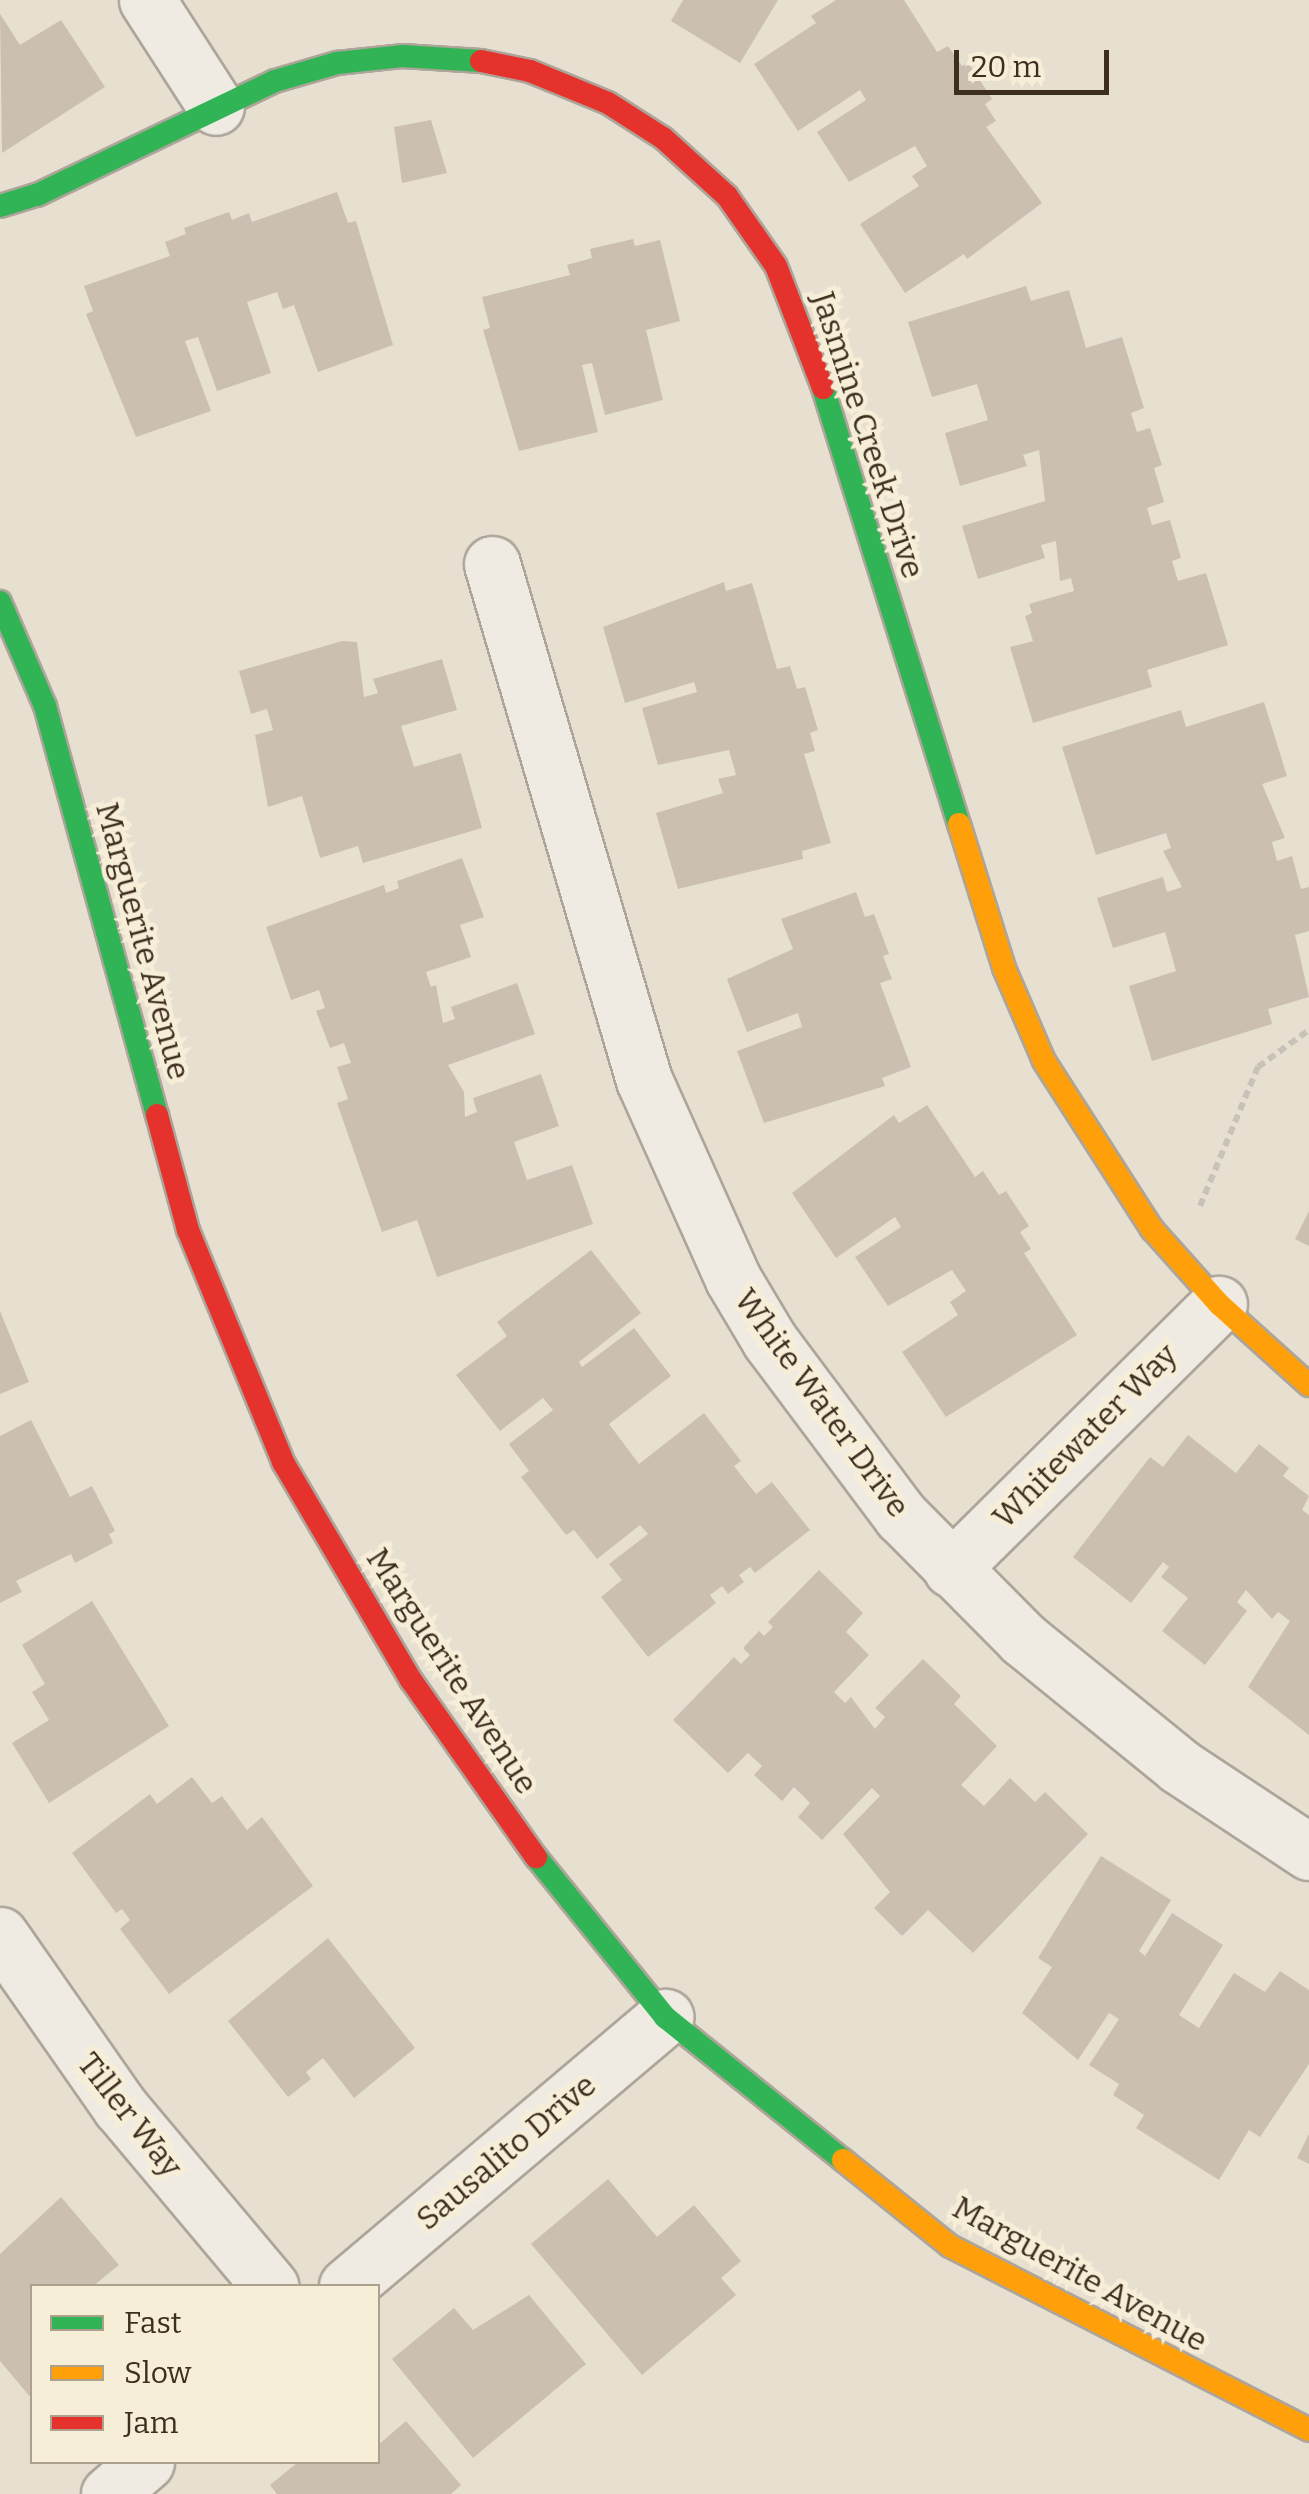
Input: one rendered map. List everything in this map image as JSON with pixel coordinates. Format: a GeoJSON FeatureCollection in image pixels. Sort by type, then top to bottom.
{"type":"FeatureCollection","features":[{"type":"Feature","properties":{"kind":"street"},"geometry":{"type":"LineString","coordinates":[[148,0],[216,107]]}},
{"type":"Feature","properties":{"kind":"street","name":"Jasmine Creek Drive"},"geometry":{"type":"LineString","coordinates":[[0,206],[37,195],[216,107],[337,63],[402,56],[466,58],[530,72],[608,104],[663,138],[726,196],[776,266],[803,326],[1011,985],[1044,1060],[1094,1147],[1162,1240],[1218,1304],[1309,1385]]}},
{"type":"Feature","properties":{"kind":"street","name":"White Water Drive"},"geometry":{"type":"LineString","coordinates":[[492,564],[638,1061],[670,1148],[770,1342],[854,1460],[951,1569],[1100,1704],[1309,1852]]}},
{"type":"Feature","properties":{"kind":"street","name":"Marguerite Avenue"},"geometry":{"type":"LineString","coordinates":[[0,602],[44,706],[188,1230],[283,1462],[411,1680],[543,1866],[665,2017],[950,2246],[1309,2430]]}},
{"type":"Feature","properties":{"kind":"street","name":"Whitewater Way"},"geometry":{"type":"LineString","coordinates":[[951,1569],[1218,1304]]}},
{"type":"Feature","properties":{"kind":"street","name":"Tiller Way"},"geometry":{"type":"LineString","coordinates":[[0,1935],[120,2107],[268,2284]]}},
{"type":"Feature","properties":{"kind":"street","name":"Sausalito Drive"},"geometry":{"type":"LineString","coordinates":[[349,2284],[665,2017]]}},
{"type":"Feature","properties":{"kind":"street"},"geometry":{"type":"LineString","coordinates":[[108,2494],[144,2464]]}},
{"type":"Feature","properties":{"kind":"path"},"geometry":{"type":"LineString","coordinates":[[1162,1240],[1202,1204],[1258,1068],[1309,1030]]}},
{"type":"Feature","properties":{"kind":"building"},"geometry":{"type":"Polygon","coordinates":[[[683,0],[778,0],[740,63],[671,21],[683,0]]]}},
{"type":"Feature","properties":{"kind":"building"},"geometry":{"type":"Polygon","coordinates":[[[836,0],[904,0],[937,52],[948,46],[962,66],[968,62],[992,99],[985,104],[996,121],[986,127],[1042,203],[967,259],[964,254],[905,293],[860,224],[919,186],[912,176],[927,166],[915,146],[849,182],[817,132],[866,100],[860,90],[798,131],[754,64],[816,23],[811,16],[836,0]]]}},
{"type":"Feature","properties":{"kind":"building"},"geometry":{"type":"Polygon","coordinates":[[[0,14],[20,45],[61,20],[105,87],[2,153],[0,14]]]}},
{"type":"Feature","properties":{"kind":"building"},"geometry":{"type":"Polygon","coordinates":[[[431,120],[447,173],[402,183],[394,127],[431,120]]]}},
{"type":"Feature","properties":{"kind":"building"},"geometry":{"type":"Polygon","coordinates":[[[337,192],[348,223],[356,221],[393,345],[318,372],[294,305],[283,309],[277,292],[247,302],[271,373],[217,391],[198,337],[185,341],[211,411],[136,437],[86,314],[93,311],[84,286],[170,256],[165,242],[186,234],[184,228],[229,212],[232,220],[249,213],[252,222],[337,192]]]}},
{"type":"Feature","properties":{"kind":"building"},"geometry":{"type":"Polygon","coordinates":[[[633,239],[635,246],[660,240],[680,321],[646,330],[663,400],[605,415],[592,363],[582,365],[598,432],[519,451],[483,330],[490,328],[482,297],[570,275],[567,265],[592,258],[590,249],[633,239]]]}},
{"type":"Feature","properties":{"kind":"building"},"geometry":{"type":"Polygon","coordinates":[[[1026,286],[1031,301],[1069,290],[1086,348],[1122,337],[1144,408],[1131,413],[1137,432],[1150,428],[1162,465],[1154,468],[1164,502],[1147,508],[1152,525],[1170,520],[1181,558],[1172,561],[1178,581],[1206,573],[1228,645],[1147,670],[1152,687],[1033,723],[1010,647],[1033,641],[1025,616],[1032,613],[1029,604],[1074,591],[1071,578],[1060,581],[1056,541],[1041,545],[1045,558],[978,579],[962,526],[1045,501],[1039,450],[1023,455],[1027,466],[960,486],[945,433],[988,420],[977,384],[932,397],[908,322],[1026,286]]]}},
{"type":"Feature","properties":{"kind":"building"},"geometry":{"type":"Polygon","coordinates":[[[724,582],[726,591],[752,583],[777,669],[790,666],[797,689],[805,687],[818,730],[810,733],[815,751],[804,754],[831,843],[802,851],[803,859],[678,889],[656,813],[723,793],[718,779],[736,775],[729,750],[658,765],[642,708],[697,692],[694,682],[625,703],[603,627],[724,582]]]}},
{"type":"Feature","properties":{"kind":"building"},"geometry":{"type":"Polygon","coordinates":[[[342,641],[357,642],[364,697],[378,693],[373,679],[442,659],[457,710],[401,726],[414,767],[461,753],[482,828],[363,863],[358,846],[320,858],[302,796],[268,807],[255,735],[273,730],[267,709],[251,714],[239,671],[342,641]]]}},
{"type":"Feature","properties":{"kind":"building"},"geometry":{"type":"Polygon","coordinates":[[[1264,702],[1287,776],[1262,784],[1285,838],[1272,842],[1277,861],[1292,856],[1301,889],[1309,887],[1309,931],[1295,935],[1309,997],[1268,1009],[1272,1024],[1152,1061],[1129,986],[1176,971],[1165,932],[1113,948],[1097,898],[1163,877],[1167,892],[1182,887],[1163,851],[1171,848],[1166,833],[1096,855],[1062,747],[1181,710],[1186,727],[1264,702]]]}},
{"type":"Feature","properties":{"kind":"building"},"geometry":{"type":"Polygon","coordinates":[[[462,858],[484,917],[460,925],[471,957],[426,972],[431,987],[436,985],[443,1023],[455,1019],[451,1007],[517,983],[535,1034],[448,1065],[464,1092],[465,1117],[477,1112],[473,1098],[541,1074],[559,1126],[514,1142],[527,1180],[572,1165],[593,1224],[437,1277],[417,1220],[382,1232],[337,1103],[348,1099],[337,1067],[351,1063],[344,1043],[330,1048],[316,1011],[325,1008],[319,990],[291,1000],[266,927],[384,885],[386,893],[399,888],[397,881],[462,858]]]}},
{"type":"Feature","properties":{"kind":"building"},"geometry":{"type":"Polygon","coordinates":[[[856,892],[865,917],[874,914],[889,954],[883,956],[892,979],[880,983],[911,1067],[882,1078],[885,1086],[764,1123],[737,1051],[802,1027],[798,1013],[747,1032],[727,979],[793,949],[781,919],[856,892]]]}},
{"type":"Feature","properties":{"kind":"building"},"geometry":{"type":"Polygon","coordinates":[[[927,1105],[975,1177],[983,1171],[999,1195],[1006,1191],[1029,1226],[1020,1232],[1031,1249],[1024,1253],[1077,1335],[946,1417],[902,1352],[958,1315],[950,1302],[966,1291],[952,1270],[888,1306],[855,1257],[901,1227],[895,1217],[836,1258],[792,1193],[894,1115],[899,1123],[927,1105]]]}},
{"type":"Feature","properties":{"kind":"building"},"geometry":{"type":"Polygon","coordinates":[[[1309,1211],[1309,1246],[1295,1239],[1309,1211]]]}},
{"type":"Feature","properties":{"kind":"building"},"geometry":{"type":"Polygon","coordinates":[[[591,1250],[641,1313],[579,1362],[582,1367],[634,1328],[671,1376],[609,1424],[639,1464],[704,1413],[741,1461],[734,1466],[756,1494],[772,1482],[810,1530],[755,1573],[750,1567],[739,1575],[744,1582],[728,1594],[722,1586],[710,1595],[716,1603],[648,1657],[601,1597],[622,1580],[609,1564],[648,1534],[640,1525],[597,1559],[574,1530],[566,1535],[521,1477],[529,1471],[509,1444],[553,1410],[543,1398],[500,1431],[456,1375],[507,1336],[497,1322],[591,1250]]]}},
{"type":"Feature","properties":{"kind":"building"},"geometry":{"type":"Polygon","coordinates":[[[0,1311],[29,1382],[0,1394],[0,1311]]]}},
{"type":"Feature","properties":{"kind":"building"},"geometry":{"type":"Polygon","coordinates":[[[31,1420],[70,1497],[92,1486],[115,1531],[109,1534],[113,1543],[75,1563],[71,1554],[16,1581],[22,1592],[0,1603],[0,1436],[31,1420]]]}},
{"type":"Feature","properties":{"kind":"building"},"geometry":{"type":"Polygon","coordinates":[[[1188,1435],[1236,1473],[1259,1444],[1289,1468],[1283,1476],[1309,1496],[1302,1510],[1309,1515],[1309,1735],[1248,1687],[1290,1621],[1278,1612],[1272,1619],[1246,1590],[1237,1602],[1247,1611],[1205,1665],[1162,1631],[1188,1598],[1161,1577],[1169,1567],[1163,1562],[1131,1603],[1073,1557],[1150,1457],[1163,1467],[1188,1435]]]}},
{"type":"Feature","properties":{"kind":"building"},"geometry":{"type":"Polygon","coordinates":[[[819,1570],[863,1613],[846,1632],[869,1655],[834,1692],[845,1703],[851,1697],[875,1729],[885,1717],[875,1708],[923,1659],[961,1696],[954,1704],[997,1746],[961,1785],[984,1806],[1010,1778],[1035,1802],[1045,1792],[1088,1834],[973,1953],[928,1910],[902,1936],[874,1908],[890,1892],[843,1834],[880,1796],[872,1788],[822,1840],[798,1817],[810,1803],[794,1787],[782,1801],[754,1775],[762,1766],[748,1753],[728,1773],[673,1720],[734,1657],[741,1664],[750,1655],[743,1648],[759,1631],[764,1636],[773,1627],[768,1622],[819,1570]]]}},
{"type":"Feature","properties":{"kind":"building"},"geometry":{"type":"Polygon","coordinates":[[[92,1601],[169,1726],[49,1803],[12,1743],[49,1720],[32,1692],[45,1684],[22,1645],[92,1601]]]}},
{"type":"Feature","properties":{"kind":"building"},"geometry":{"type":"Polygon","coordinates":[[[192,1777],[212,1803],[222,1796],[247,1830],[262,1817],[313,1886],[169,1994],[120,1929],[130,1920],[122,1909],[116,1913],[72,1853],[150,1794],[157,1804],[192,1777]]]}},
{"type":"Feature","properties":{"kind":"building"},"geometry":{"type":"Polygon","coordinates":[[[1101,1856],[1171,1900],[1139,1951],[1145,1956],[1172,1913],[1223,1945],[1179,2015],[1199,2028],[1234,1973],[1265,1992],[1280,1971],[1309,1990],[1309,2064],[1260,2137],[1249,2130],[1219,2180],[1136,2128],[1144,2115],[1113,2095],[1119,2084],[1089,2065],[1119,2019],[1109,2013],[1078,2060],[1022,2013],[1052,1967],[1038,1958],[1101,1856]]]}},
{"type":"Feature","properties":{"kind":"building"},"geometry":{"type":"Polygon","coordinates":[[[328,1938],[415,2048],[354,2098],[323,2058],[306,2072],[311,2079],[288,2097],[228,2021],[328,1938]]]}},
{"type":"Feature","properties":{"kind":"building"},"geometry":{"type":"Polygon","coordinates":[[[1309,2134],[1309,2164],[1297,2158],[1309,2134]]]}},
{"type":"Feature","properties":{"kind":"building"},"geometry":{"type":"Polygon","coordinates":[[[608,2179],[657,2237],[694,2205],[741,2261],[721,2278],[736,2295],[642,2375],[531,2244],[608,2179]]]}},
{"type":"Feature","properties":{"kind":"building"},"geometry":{"type":"Polygon","coordinates":[[[61,2197],[119,2265],[95,2284],[30,2284],[30,2397],[0,2361],[0,2254],[61,2197]]]}},
{"type":"Feature","properties":{"kind":"building"},"geometry":{"type":"Polygon","coordinates":[[[529,2295],[586,2364],[473,2458],[392,2359],[454,2308],[473,2330],[529,2295]]]}},
{"type":"Feature","properties":{"kind":"building"},"geometry":{"type":"Polygon","coordinates":[[[406,2421],[461,2485],[451,2494],[277,2494],[270,2485],[296,2464],[380,2464],[380,2443],[406,2421]]]}},
{"type":"Feature","properties":{"kind":"traffic: fast"},"geometry":{"type":"LineString","coordinates":[[0,206],[37,195],[275,81],[337,63],[402,56],[481,61]]}},
{"type":"Feature","properties":{"kind":"traffic: fast"},"geometry":{"type":"LineString","coordinates":[[823,388],[959,824]]}},
{"type":"Feature","properties":{"kind":"traffic: fast"},"geometry":{"type":"LineString","coordinates":[[0,602],[45,706],[157,1115]]}},
{"type":"Feature","properties":{"kind":"traffic: fast"},"geometry":{"type":"LineString","coordinates":[[536,1857],[665,2017],[843,2160]]}},
{"type":"Feature","properties":{"kind":"traffic: slow"},"geometry":{"type":"LineString","coordinates":[[959,824],[1004,968],[1044,1061],[1152,1229],[1219,1304],[1309,1385]]}},
{"type":"Feature","properties":{"kind":"traffic: slow"},"geometry":{"type":"LineString","coordinates":[[843,2160],[950,2246],[1309,2430]]}},
{"type":"Feature","properties":{"kind":"traffic: jam"},"geometry":{"type":"LineString","coordinates":[[481,61],[530,71],[608,103],[663,138],[727,196],[776,266],[823,388]]}},
{"type":"Feature","properties":{"kind":"traffic: jam"},"geometry":{"type":"LineString","coordinates":[[157,1115],[188,1230],[283,1462],[411,1680],[536,1857]]}}]}
